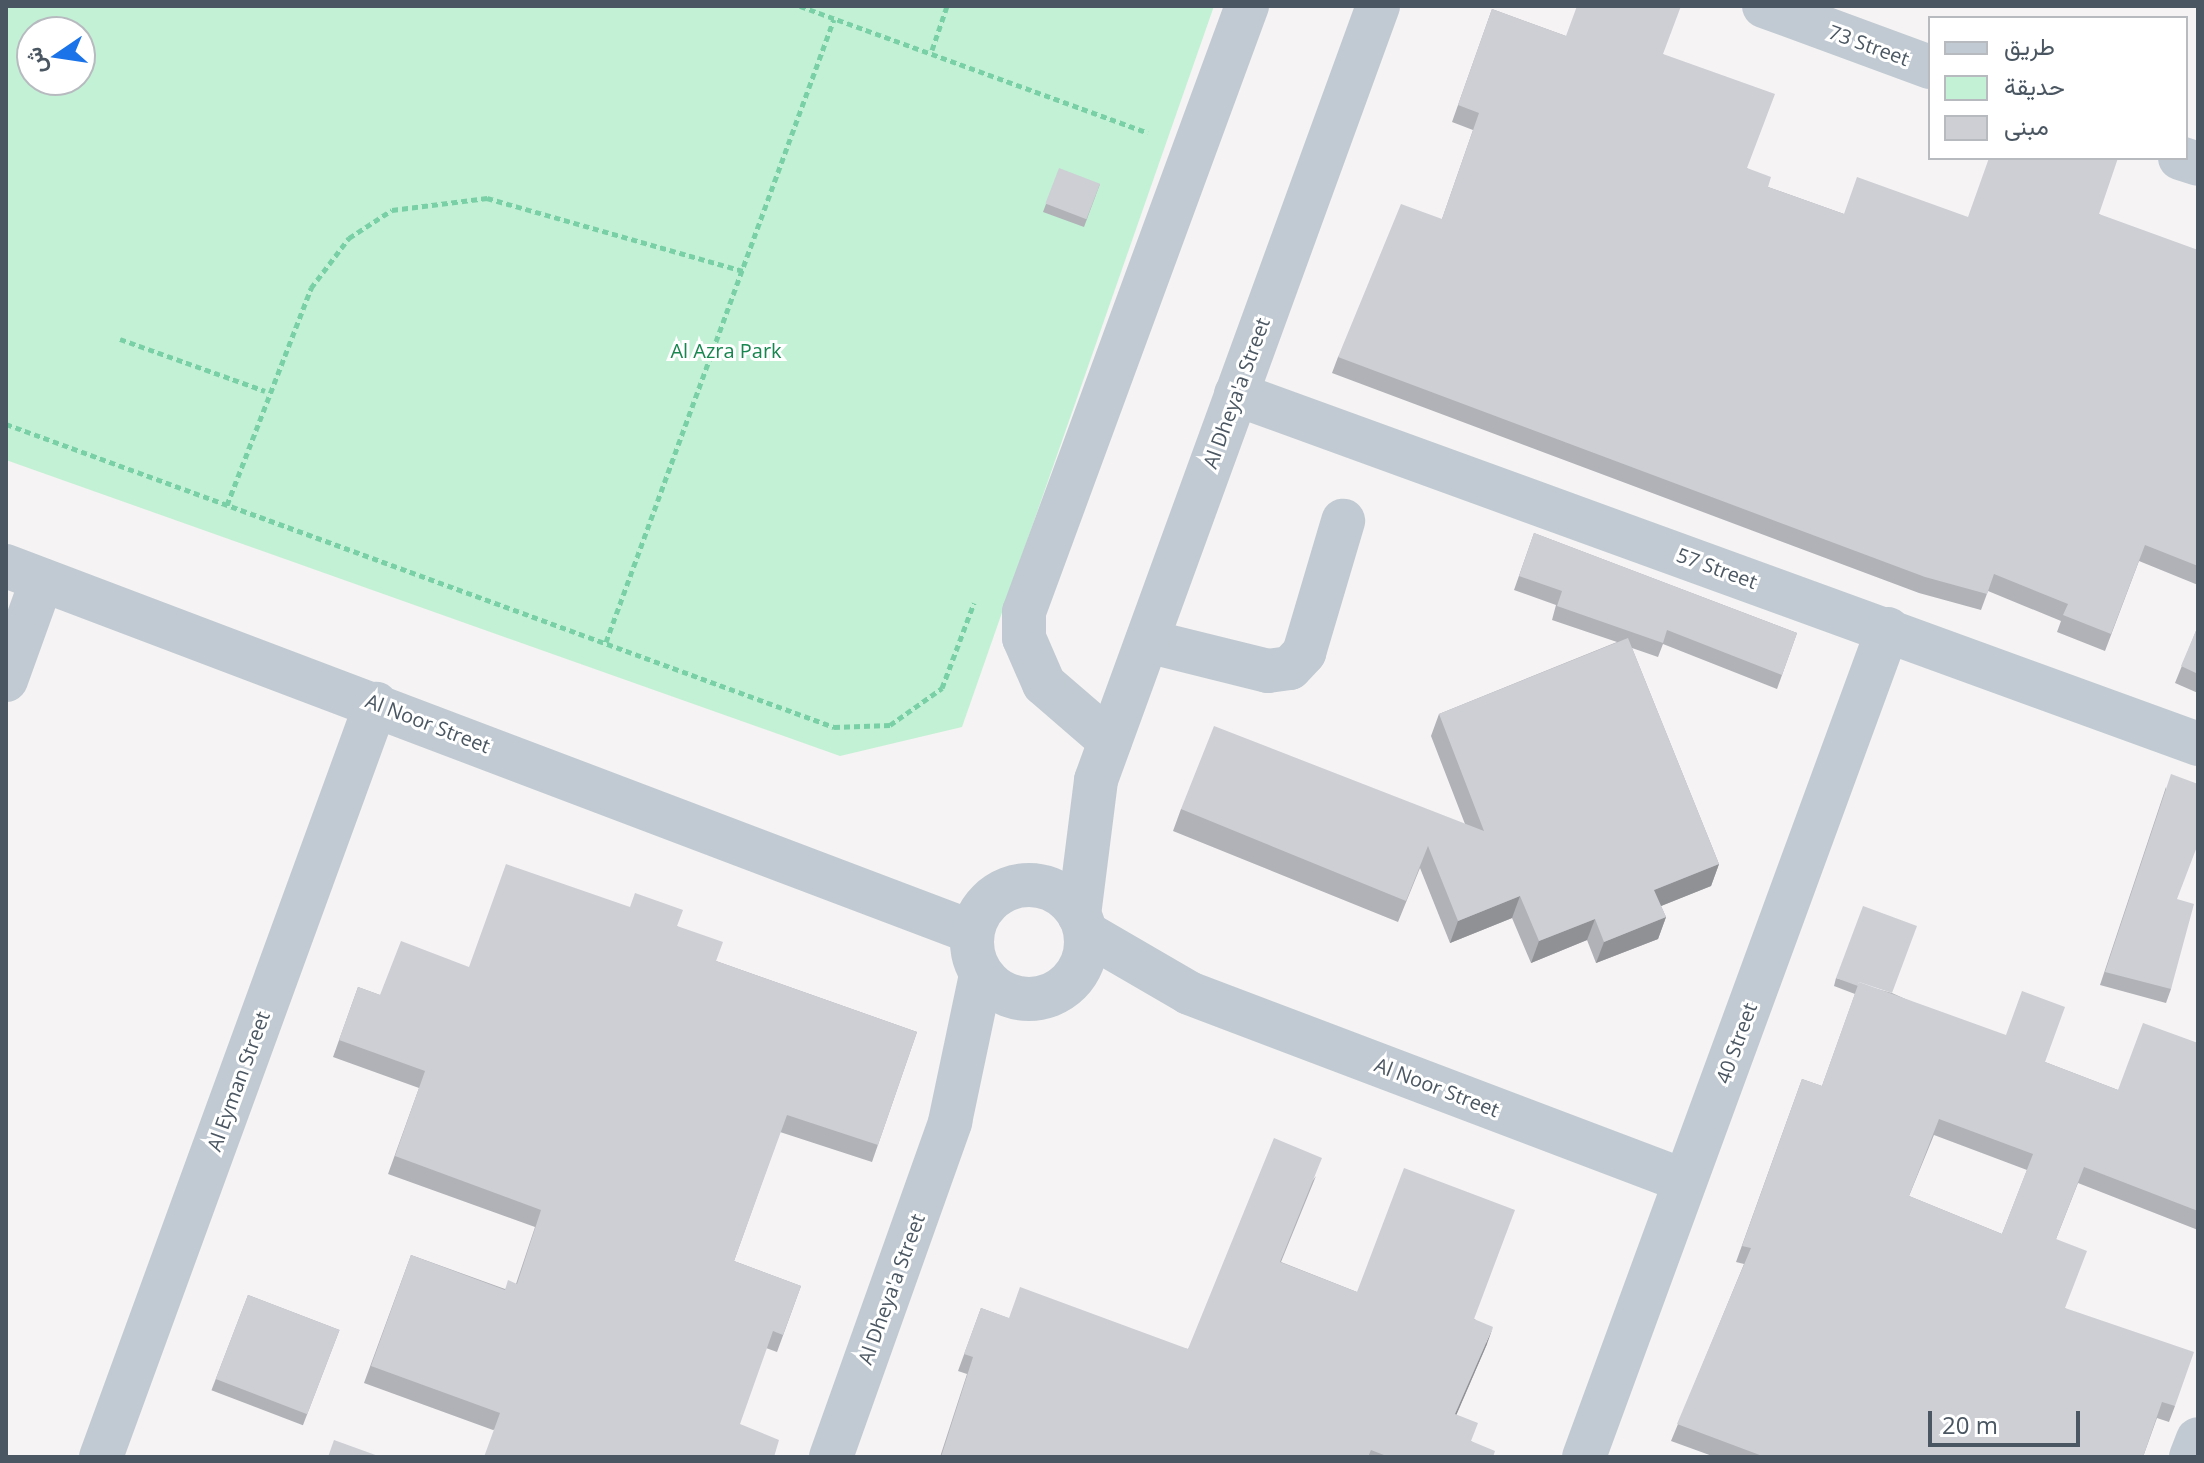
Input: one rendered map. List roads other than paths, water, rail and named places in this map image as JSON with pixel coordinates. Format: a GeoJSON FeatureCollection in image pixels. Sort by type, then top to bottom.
{"type":"FeatureCollection","features":[{"type":"Feature","properties":{"kind":"street"},"geometry":{"type":"LineString","coordinates":[[1103,760],[1044,684],[1024,638],[1024,612],[1247,6]]}},
{"type":"Feature","properties":{"kind":"street","name":"Al Dheya'a Street"},"geometry":{"type":"LineString","coordinates":[[991,906],[1044,857],[1103,760],[1378,6]]}},
{"type":"Feature","properties":{"kind":"street","name":"73 Street"},"geometry":{"type":"LineString","coordinates":[[1764,6],[1928,66]]}},
{"type":"Feature","properties":{"kind":"street","name":"57 Street"},"geometry":{"type":"LineString","coordinates":[[1236,394],[2198,744]]}},
{"type":"Feature","properties":{"kind":"street"},"geometry":{"type":"LineString","coordinates":[[1147,641],[1268,671],[1290,668],[1304,653],[1343,521]]}},
{"type":"Feature","properties":{"kind":"street"},"geometry":{"type":"LineString","coordinates":[[6,680],[24,573]]}},
{"type":"Feature","properties":{"kind":"street","name":"Al Noor Street"},"geometry":{"type":"LineString","coordinates":[[24,573],[849,881],[991,906]]}},
{"type":"Feature","properties":{"kind":"street","name":"40 Street"},"geometry":{"type":"LineString","coordinates":[[1584,1457],[1888,629]]}},
{"type":"Feature","properties":{"kind":"street","name":"Al Eyman Street"},"geometry":{"type":"LineString","coordinates":[[101,1457],[376,704]]}},
{"type":"Feature","properties":{"kind":"street","name":"Al Dheya'a Street"},"geometry":{"type":"LineString","coordinates":[[1082,924],[1103,760]]}},
{"type":"Feature","properties":{"kind":"street"},"geometry":{"type":"LineString","coordinates":[[1050,888],[1082,924],[1072,981],[1022,1000],[981,975],[991,906],[1050,888]]}},
{"type":"Feature","properties":{"kind":"street","name":"Al Noor Street"},"geometry":{"type":"LineString","coordinates":[[1082,924],[1189,993],[1685,1181]]}},
{"type":"Feature","properties":{"kind":"street","name":"Al Dheya'a Street"},"geometry":{"type":"LineString","coordinates":[[831,1457],[950,1122],[981,975]]}},
{"type":"Feature","properties":{"kind":"street","name":"Al Noor Street"},"geometry":{"type":"LineString","coordinates":[[1072,981],[1189,993]]}},
{"type":"Feature","properties":{"kind":"street","name":"Al Dheya'a Street"},"geometry":{"type":"LineString","coordinates":[[950,1122],[1022,1000]]}},
{"type":"Feature","properties":{"kind":"street"},"geometry":{"type":"LineString","coordinates":[[2191,1457],[2198,1439]]}},
{"type":"Feature","properties":{"kind":"park label","name":"Al Azra Park"},"geometry":{"type":"Point","coordinates":[726,350]}}]}
